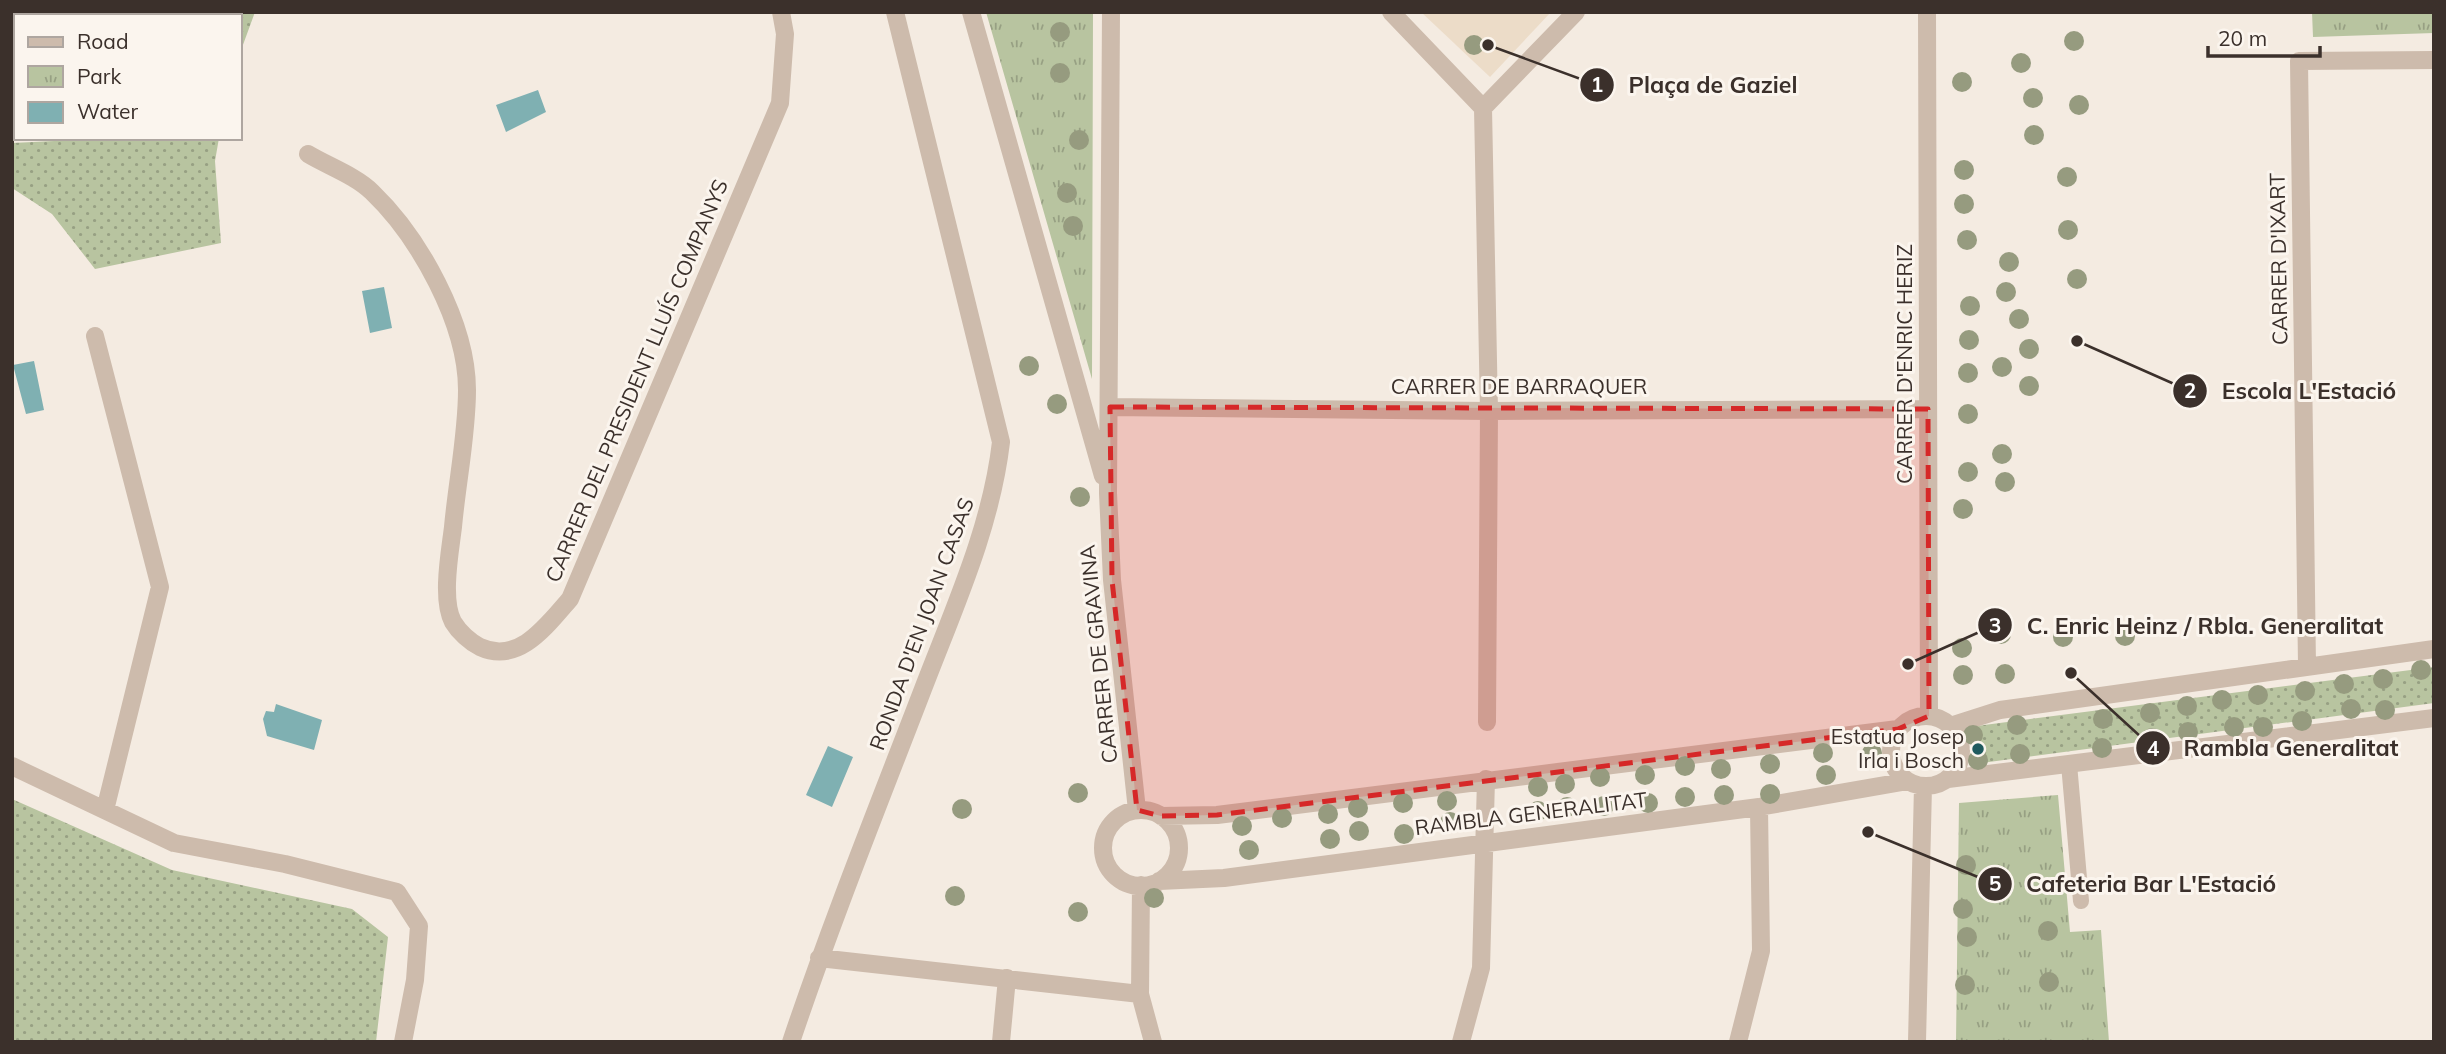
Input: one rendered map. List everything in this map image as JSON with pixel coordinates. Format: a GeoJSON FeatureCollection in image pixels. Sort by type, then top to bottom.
{"type":"FeatureCollection","features":[{"type":"Feature","properties":{"kind":"street","name":"CARRER DEL PRESIDENT LLUÍS COMPANYS"},"geometry":{"type":"LineString","coordinates":[[309,154],[371,190],[414,239],[442,297],[459,341],[467,388],[447,583],[453,621],[471,643],[491,652],[512,652],[539,633],[570,599],[775,116],[780,103],[785,34],[781,12]]}},
{"type":"Feature","properties":{"kind":"street","name":"RONDA D'EN JOAN CASAS"},"geometry":{"type":"LineString","coordinates":[[791,1042],[819,958],[971,566],[996,489],[1001,442],[895,12]]}},
{"type":"Feature","properties":{"kind":"street"},"geometry":{"type":"LineString","coordinates":[[971,12],[1108,493]]}},
{"type":"Feature","properties":{"kind":"street"},"geometry":{"type":"LineString","coordinates":[[1108,493],[1111,12]]}},
{"type":"Feature","properties":{"kind":"street"},"geometry":{"type":"LineString","coordinates":[[1391,12],[1483,108],[1489,411],[1487,722]]}},
{"type":"Feature","properties":{"kind":"street"},"geometry":{"type":"LineString","coordinates":[[1483,108],[1576,12]]}},
{"type":"Feature","properties":{"kind":"street","name":"CARRER D'ENRIC HERIZ"},"geometry":{"type":"LineString","coordinates":[[1927,12],[1929,716]]}},
{"type":"Feature","properties":{"kind":"street","name":"CARRER D'IXART"},"geometry":{"type":"LineString","coordinates":[[2307,666],[2299,61],[2434,60]]}},
{"type":"Feature","properties":{"kind":"street"},"geometry":{"type":"LineString","coordinates":[[95,336],[160,587],[105,810]]}},
{"type":"Feature","properties":{"kind":"street","name":"CARRER DE BARRAQUER"},"geometry":{"type":"LineString","coordinates":[[1110,407],[1489,411],[1928,409]]}},
{"type":"Feature","properties":{"kind":"street","name":"CARRER DE GRAVINA"},"geometry":{"type":"LineString","coordinates":[[1108,493],[1112,580],[1137,810]]}},
{"type":"Feature","properties":{"kind":"street"},"geometry":{"type":"LineString","coordinates":[[1950,726],[2000,710],[2434,649]]}},
{"type":"Feature","properties":{"kind":"street"},"geometry":{"type":"LineString","coordinates":[[1948,779],[1955,771],[1961,752],[1956,734],[1950,726],[1929,716],[1912,719],[1898,729],[1892,743],[1891,758],[1897,771],[1916,784],[2434,718]]}},
{"type":"Feature","properties":{"kind":"street","name":"RAMBLA GENERALITAT"},"geometry":{"type":"LineString","coordinates":[[1161,816],[1217,815],[1898,729]]}},
{"type":"Feature","properties":{"kind":"street"},"geometry":{"type":"LineString","coordinates":[[12,766],[174,843],[285,864],[397,892],[419,926],[415,980],[403,1042]]}},
{"type":"Feature","properties":{"kind":"street"},"geometry":{"type":"LineString","coordinates":[[1461,1042],[1481,968],[1486,779]]}},
{"type":"Feature","properties":{"kind":"street"},"geometry":{"type":"LineString","coordinates":[[1916,784],[1917,1042]]}},
{"type":"Feature","properties":{"kind":"street","name":"RAMBLA GENERALITAT"},"geometry":{"type":"LineString","coordinates":[[1159,881],[1223,878],[1916,784]]}},
{"type":"Feature","properties":{"kind":"street"},"geometry":{"type":"LineString","coordinates":[[1738,1042],[1761,950],[1759,807]]}},
{"type":"Feature","properties":{"kind":"street"},"geometry":{"type":"LineString","coordinates":[[1137,810],[1161,816],[1175,830],[1179,849],[1173,867],[1159,881],[1141,886],[1118,877],[1109,868],[1104,849],[1107,831],[1114,821],[1137,810]]}},
{"type":"Feature","properties":{"kind":"street"},"geometry":{"type":"LineString","coordinates":[[1141,886],[1140,995],[1153,1042]]}},
{"type":"Feature","properties":{"kind":"street"},"geometry":{"type":"LineString","coordinates":[[819,958],[1140,995]]}},
{"type":"Feature","properties":{"kind":"street"},"geometry":{"type":"LineString","coordinates":[[1002,1042],[1007,978]]}},
{"type":"Feature","properties":{"kind":"lane"},"geometry":{"type":"LineString","coordinates":[[2069,764],[2081,901]]}},
{"type":"Feature","properties":{"kind":"highlighted area"},"geometry":{"type":"Polygon","coordinates":[[[1110,407],[1928,409],[1929,716],[1898,729],[1217,815],[1161,816],[1137,810],[1112,580],[1110,407]]]}},
{"type":"Feature","properties":{"kind":"green space"},"geometry":{"type":"Polygon","coordinates":[[[255,12],[242,48],[242,14],[102,14],[255,12]]]}},
{"type":"Feature","properties":{"kind":"green space"},"geometry":{"type":"Polygon","coordinates":[[[986,12],[1093,12],[1092,379],[986,12]]]}},
{"type":"Feature","properties":{"kind":"green space"},"geometry":{"type":"Polygon","coordinates":[[[2312,12],[2434,12],[2434,33],[2313,37],[2312,12]]]}},
{"type":"Feature","properties":{"kind":"green space"},"geometry":{"type":"Polygon","coordinates":[[[219,140],[215,161],[221,243],[95,269],[52,214],[12,188],[12,143],[219,140]]]}},
{"type":"Feature","properties":{"kind":"green space"},"geometry":{"type":"Polygon","coordinates":[[[2434,667],[2434,703],[1974,764],[1969,727],[2434,667]]]}},
{"type":"Feature","properties":{"kind":"green space"},"geometry":{"type":"Polygon","coordinates":[[[2058,795],[2070,932],[2101,930],[2109,1042],[1956,1042],[1959,803],[2058,795]]]}},
{"type":"Feature","properties":{"kind":"green space"},"geometry":{"type":"Polygon","coordinates":[[[12,799],[172,870],[352,909],[388,937],[376,1042],[12,1042],[12,799]]]}},
{"type":"Feature","properties":{"kind":"shaded area"},"geometry":{"type":"Polygon","coordinates":[[[1421,12],[1551,12],[1490,77],[1421,12]]]}},
{"type":"Feature","properties":{"kind":"water"},"geometry":{"type":"Polygon","coordinates":[[[538,90],[546,112],[506,132],[496,105],[538,90]]]}},
{"type":"Feature","properties":{"kind":"water"},"geometry":{"type":"Polygon","coordinates":[[[384,287],[392,328],[370,333],[362,291],[384,287]]]}},
{"type":"Feature","properties":{"kind":"water"},"geometry":{"type":"Polygon","coordinates":[[[34,361],[44,410],[26,414],[13,365],[34,361]]]}},
{"type":"Feature","properties":{"kind":"water"},"geometry":{"type":"Polygon","coordinates":[[[276,704],[322,720],[314,750],[267,736],[263,719],[266,711],[274,712],[276,704]]]}},
{"type":"Feature","properties":{"kind":"water"},"geometry":{"type":"Polygon","coordinates":[[[828,746],[853,757],[832,807],[806,795],[828,746]]]}},
{"type":"Feature","properties":{"kind":"place","name":"Plaça de Gaziel"},"geometry":{"type":"Point","coordinates":[1488,45]}},
{"type":"Feature","properties":{"kind":"place","name":"Escola L'Estació"},"geometry":{"type":"Point","coordinates":[2077,341]}},
{"type":"Feature","properties":{"kind":"place","name":"C. Enric Heinz / Rbla. Generalitat"},"geometry":{"type":"Point","coordinates":[1908,664]}},
{"type":"Feature","properties":{"kind":"place","name":"Rambla Generalitat"},"geometry":{"type":"Point","coordinates":[2071,673]}},
{"type":"Feature","properties":{"kind":"place","name":"Estatua Josep Irla i Bosch"},"geometry":{"type":"Point","coordinates":[1978,749]}},
{"type":"Feature","properties":{"kind":"place","name":"Cafeteria Bar L'Estació"},"geometry":{"type":"Point","coordinates":[1868,832]}}]}
